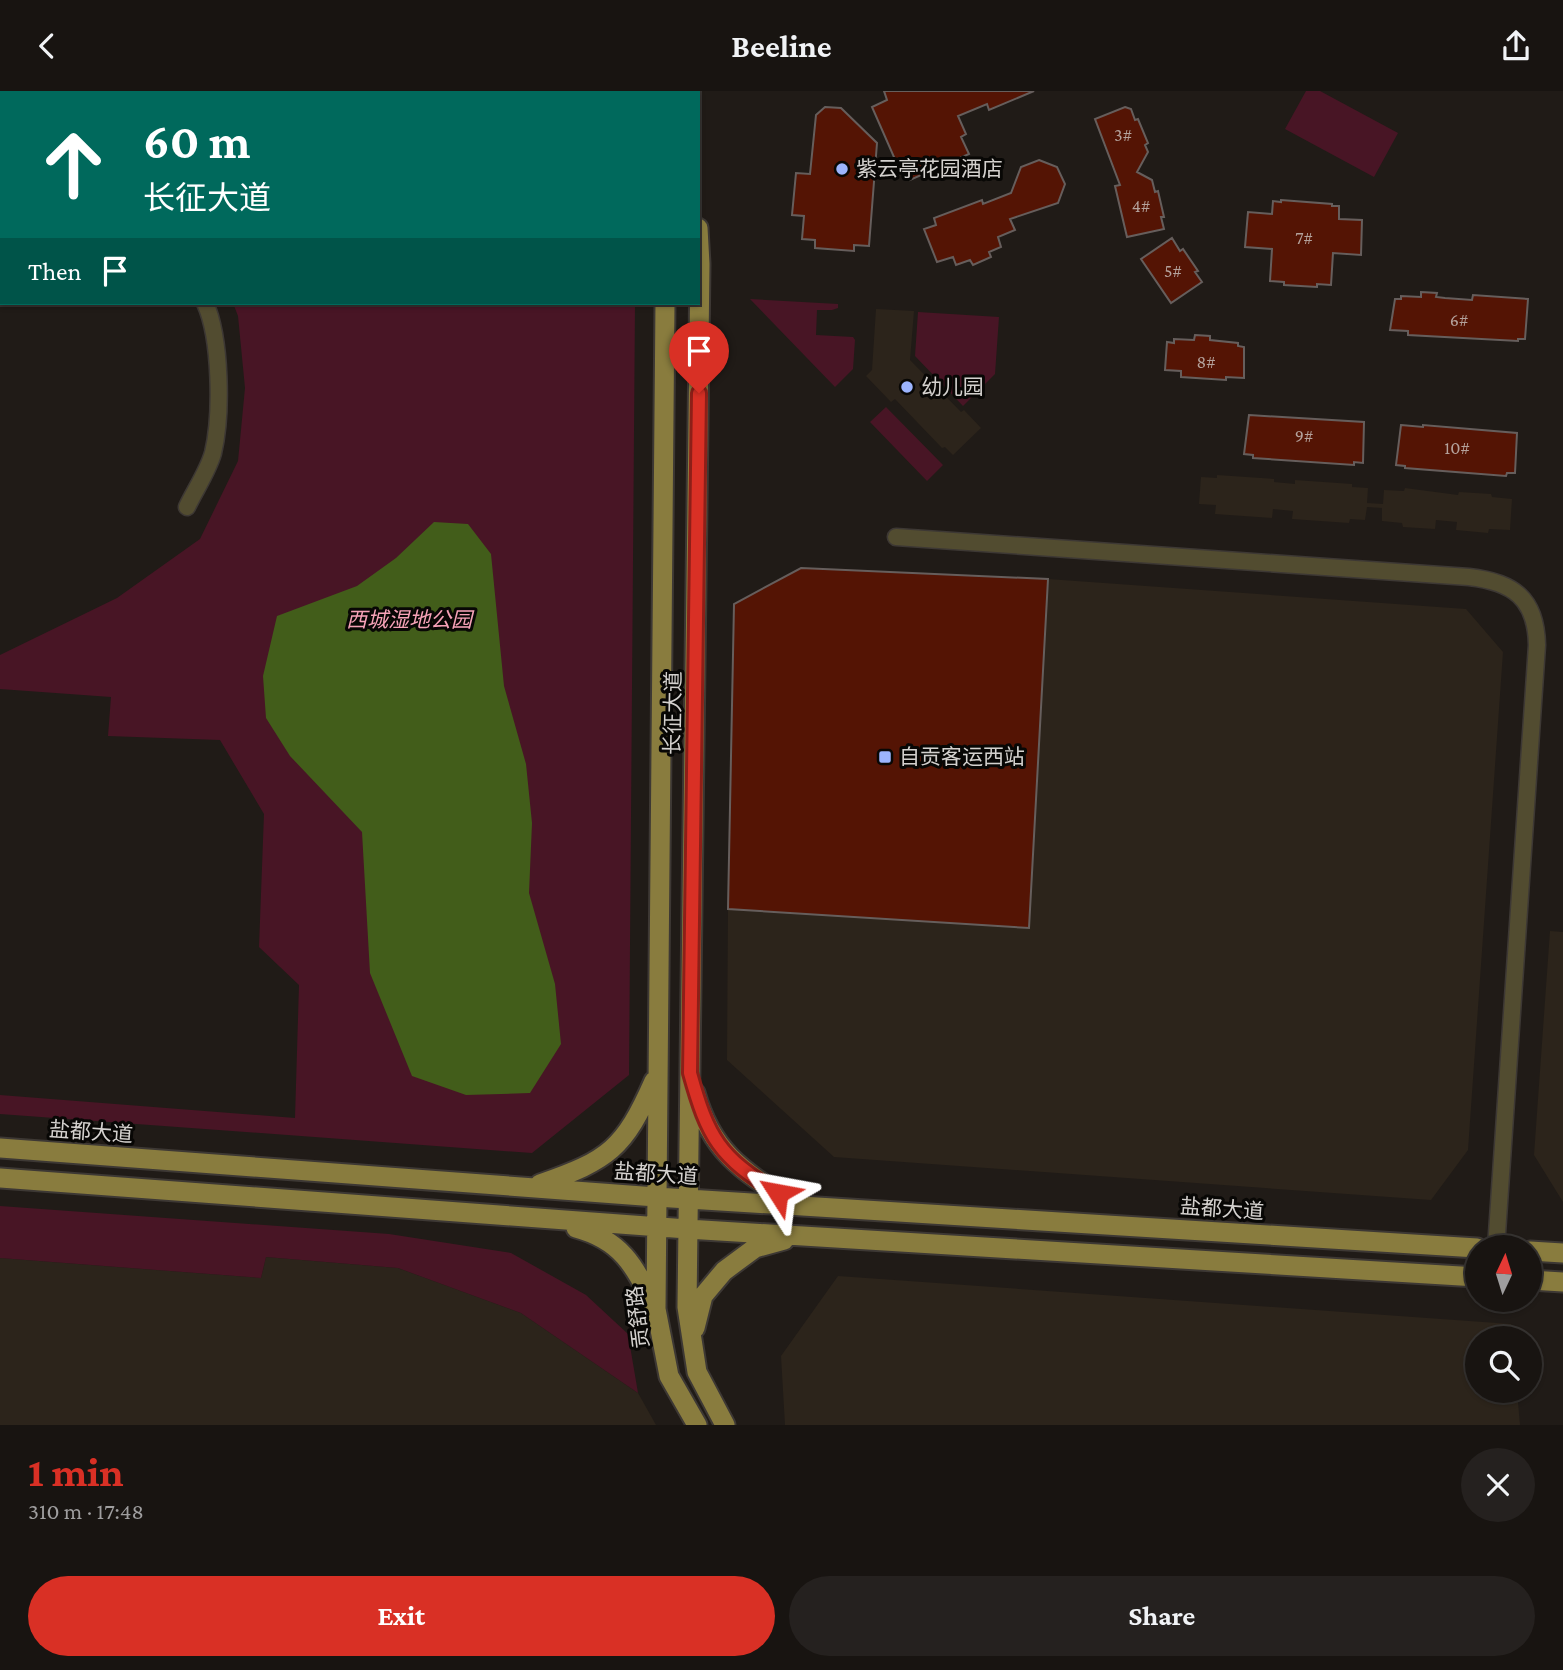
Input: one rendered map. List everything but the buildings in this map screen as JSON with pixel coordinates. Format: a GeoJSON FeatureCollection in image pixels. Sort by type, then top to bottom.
{"type":"FeatureCollection","features":[{"type":"Feature","properties":{"kind":"main road","name":"长征大道"},"geometry":{"type":"LineString","coordinates":[[656,1197],[665,305]]}},
{"type":"Feature","properties":{"kind":"main road","name":"长征大道"},"geometry":{"type":"LineString","coordinates":[[688,1198],[700,305]]}},
{"type":"Feature","properties":{"kind":"main road"},"geometry":{"type":"LineString","coordinates":[[690,1073],[708,1128],[732,1161],[797,1205]]}},
{"type":"Feature","properties":{"kind":"main road"},"geometry":{"type":"LineString","coordinates":[[530,1188],[576,1171],[605,1156],[625,1138],[658,1074]]}},
{"type":"Feature","properties":{"kind":"main road","name":"盐都大道"},"geometry":{"type":"LineString","coordinates":[[0,1148],[656,1197],[1465,1247]]}},
{"type":"Feature","properties":{"kind":"main road"},"geometry":{"type":"LineString","coordinates":[[0,1178],[687,1229],[1465,1276]]}},
{"type":"Feature","properties":{"kind":"main road","name":"贡舒路"},"geometry":{"type":"LineString","coordinates":[[656,1197],[656,1309],[669,1376],[696,1425]]}},
{"type":"Feature","properties":{"kind":"main road"},"geometry":{"type":"LineString","coordinates":[[688,1198],[687,1307],[697,1372],[726,1425]]}},
{"type":"Feature","properties":{"kind":"main road"},"geometry":{"type":"LineString","coordinates":[[531,1216],[597,1234],[621,1250],[638,1272],[656,1309]]}},
{"type":"Feature","properties":{"kind":"main road"},"geometry":{"type":"LineString","coordinates":[[692,1339],[703,1296],[724,1271],[755,1248],[797,1236]]}},
{"type":"Feature","properties":{"kind":"main road"},"geometry":{"type":"LineString","coordinates":[[1542,1252],[1563,1253]]}},
{"type":"Feature","properties":{"kind":"main road"},"geometry":{"type":"LineString","coordinates":[[1542,1281],[1563,1282]]}},
{"type":"Feature","properties":{"kind":"street"},"geometry":{"type":"LineString","coordinates":[[187,507],[213,454],[220,393],[212,318],[206,305]]}},
{"type":"Feature","properties":{"kind":"street"},"geometry":{"type":"LineString","coordinates":[[896,537],[1491,579],[1507,585],[1520,596],[1530,609],[1536,625],[1537,645],[1497,1235]]}},
{"type":"Feature","properties":{"kind":"shaded area","name":"幼儿园"},"geometry":{"type":"Polygon","coordinates":[[[876,309],[914,311],[910,360],[961,412],[964,410],[981,428],[953,455],[945,447],[942,448],[895,399],[891,402],[866,376],[872,370],[876,309]]]}},
{"type":"Feature","properties":{"kind":"shaded area"},"geometry":{"type":"Polygon","coordinates":[[[1217,475],[1274,479],[1274,482],[1295,484],[1295,480],[1352,484],[1352,487],[1368,488],[1367,503],[1383,504],[1384,490],[1404,491],[1405,488],[1458,495],[1459,492],[1491,494],[1492,497],[1512,499],[1510,530],[1489,529],[1488,533],[1456,530],[1457,522],[1436,520],[1435,529],[1403,527],[1402,523],[1382,521],[1382,508],[1367,507],[1365,520],[1350,519],[1349,523],[1292,519],[1293,511],[1273,509],[1272,518],[1215,514],[1216,505],[1199,504],[1201,477],[1217,478],[1217,475]]]}},
{"type":"Feature","properties":{"kind":"shaded area"},"geometry":{"type":"Polygon","coordinates":[[[434,522],[468,524],[491,554],[504,686],[526,764],[532,823],[529,893],[555,984],[561,1044],[530,1093],[466,1095],[412,1076],[370,973],[362,832],[290,756],[266,718],[263,676],[277,616],[357,586],[396,558],[434,522]]]}},
{"type":"Feature","properties":{"kind":"shaded area"},"geometry":{"type":"Polygon","coordinates":[[[1048,579],[1466,609],[1503,652],[1468,1150],[1431,1200],[834,1157],[727,1060],[728,909],[1029,928],[1048,579]]]}},
{"type":"Feature","properties":{"kind":"shaded area"},"geometry":{"type":"Polygon","coordinates":[[[1550,931],[1563,932],[1563,1202],[1534,1155],[1550,931]]]}},
{"type":"Feature","properties":{"kind":"shaded area"},"geometry":{"type":"Polygon","coordinates":[[[266,1257],[398,1268],[521,1313],[638,1393],[656,1425],[0,1425],[0,1258],[261,1278],[266,1257]]]}},
{"type":"Feature","properties":{"kind":"shaded area"},"geometry":{"type":"Polygon","coordinates":[[[838,1276],[1511,1324],[1465,1326],[1465,1403],[1518,1403],[1520,1425],[785,1425],[781,1356],[838,1276]]]}},
{"type":"Feature","properties":{"kind":"green space"},"geometry":{"type":"Polygon","coordinates":[[[1306,91],[1320,91],[1398,133],[1374,177],[1285,129],[1306,91]]]}},
{"type":"Feature","properties":{"kind":"green space"},"geometry":{"type":"Polygon","coordinates":[[[750,299],[838,304],[838,308],[832,310],[817,310],[816,335],[853,337],[853,369],[835,387],[750,299]]]}},
{"type":"Feature","properties":{"kind":"green space","name":"西城湿地公园"},"geometry":{"type":"Polygon","coordinates":[[[234,305],[635,305],[629,1075],[532,1153],[0,1114],[0,1095],[295,1118],[299,985],[259,947],[264,814],[220,740],[108,736],[111,697],[0,689],[0,655],[117,598],[200,539],[238,461],[245,388],[238,316],[234,305]]]}},
{"type":"Feature","properties":{"kind":"green space"},"geometry":{"type":"Polygon","coordinates":[[[918,312],[999,317],[995,374],[963,406],[915,356],[918,312]]]}},
{"type":"Feature","properties":{"kind":"green space"},"geometry":{"type":"Polygon","coordinates":[[[886,407],[943,465],[927,481],[870,422],[886,407]]]}},
{"type":"Feature","properties":{"kind":"green space"},"geometry":{"type":"Polygon","coordinates":[[[0,1206],[389,1234],[511,1253],[586,1295],[628,1334],[638,1393],[521,1313],[398,1268],[266,1257],[261,1278],[0,1258],[0,1206]]]}},
{"type":"Feature","properties":{"kind":"place","name":"紫云亭花园酒店"},"geometry":{"type":"Point","coordinates":[842,169]}},
{"type":"Feature","properties":{"kind":"place","name":"幼儿园"},"geometry":{"type":"Point","coordinates":[907,387]}},
{"type":"Feature","properties":{"kind":"place","name":"自贡客运西站"},"geometry":{"type":"Point","coordinates":[885,757]}},
{"type":"Feature","properties":{"kind":"route"},"geometry":{"type":"LineString","coordinates":[[699,393],[690,1073],[700,1110],[713,1137],[732,1161],[778,1193]]}}]}
